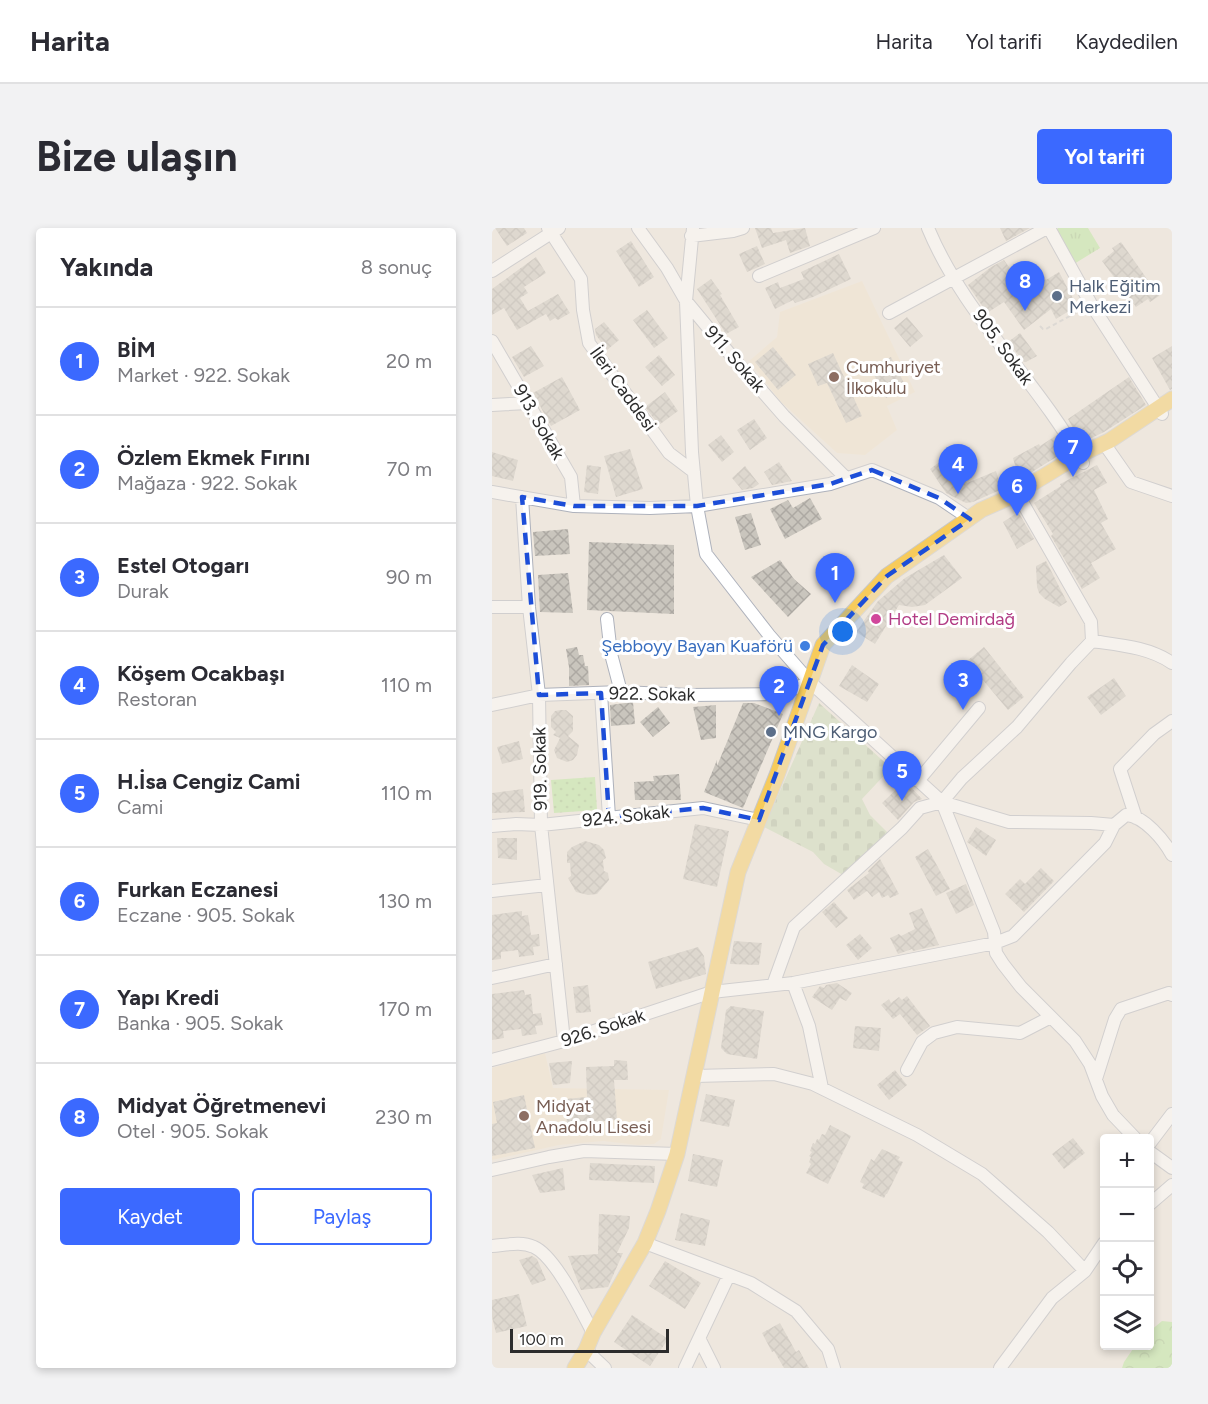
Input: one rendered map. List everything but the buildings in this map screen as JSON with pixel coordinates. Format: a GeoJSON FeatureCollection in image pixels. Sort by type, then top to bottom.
{"type":"FeatureCollection","features":[{"type":"Feature","properties":{"kind":"main road"},"geometry":{"type":"LineString","coordinates":[[1081,459],[1108,449],[1164,410],[1172,399]]}},
{"type":"Feature","properties":{"kind":"main road"},"geometry":{"type":"LineString","coordinates":[[575,1368],[645,1243],[677,1154],[738,872],[823,645],[886,576],[981,510],[1019,496],[1164,410]]}},
{"type":"Feature","properties":{"kind":"street","name":"911. Sokak"},"geometry":{"type":"LineString","coordinates":[[638,228],[667,268],[686,301],[784,416],[846,478]]}},
{"type":"Feature","properties":{"kind":"street"},"geometry":{"type":"LineString","coordinates":[[743,228],[733,231],[692,232],[686,301],[694,472],[697,506],[706,554],[769,635],[810,682],[942,802],[1010,822],[1114,825],[1126,815],[1143,821],[1172,855]]}},
{"type":"Feature","properties":{"kind":"street"},"geometry":{"type":"LineString","coordinates":[[759,276],[874,228]]}},
{"type":"Feature","properties":{"kind":"street","name":"905. Sokak"},"geometry":{"type":"LineString","coordinates":[[928,228],[953,278],[1081,459]]}},
{"type":"Feature","properties":{"kind":"street"},"geometry":{"type":"LineString","coordinates":[[889,313],[1048,228],[1091,304],[1164,410]]}},
{"type":"Feature","properties":{"kind":"street"},"geometry":{"type":"LineString","coordinates":[[492,271],[553,230]]}},
{"type":"Feature","properties":{"kind":"street","name":"İleri Caddesi"},"geometry":{"type":"LineString","coordinates":[[553,230],[581,279],[583,310],[589,343],[669,453],[694,472]]}},
{"type":"Feature","properties":{"kind":"street","name":"913. Sokak"},"geometry":{"type":"LineString","coordinates":[[492,341],[571,477],[573,506]]}},
{"type":"Feature","properties":{"kind":"street"},"geometry":{"type":"LineString","coordinates":[[492,405],[528,403]]}},
{"type":"Feature","properties":{"kind":"street"},"geometry":{"type":"LineString","coordinates":[[1108,449],[1131,482],[1172,496]]}},
{"type":"Feature","properties":{"kind":"street"},"geometry":{"type":"LineString","coordinates":[[492,492],[573,506],[650,508],[697,506],[830,484],[872,470],[939,498],[970,519]]}},
{"type":"Feature","properties":{"kind":"street"},"geometry":{"type":"LineString","coordinates":[[773,985],[794,927],[861,867],[920,808],[942,802],[962,777],[1017,727],[1092,640],[1091,622],[1019,496]]}},
{"type":"Feature","properties":{"kind":"street","name":"919. Sokak"},"geometry":{"type":"LineString","coordinates":[[522,497],[529,607],[539,695],[541,825],[564,1041]]}},
{"type":"Feature","properties":{"kind":"street"},"geometry":{"type":"LineString","coordinates":[[492,607],[529,607]]}},
{"type":"Feature","properties":{"kind":"street"},"geometry":{"type":"LineString","coordinates":[[607,620],[611,654],[621,692]]}},
{"type":"Feature","properties":{"kind":"street"},"geometry":{"type":"LineString","coordinates":[[1092,640],[1139,649],[1162,656],[1172,663]]}},
{"type":"Feature","properties":{"kind":"street","name":"922. Sokak"},"geometry":{"type":"LineString","coordinates":[[492,705],[539,695],[621,692],[689,695],[781,694],[810,682]]}},
{"type":"Feature","properties":{"kind":"street"},"geometry":{"type":"LineString","coordinates":[[601,693],[609,817]]}},
{"type":"Feature","properties":{"kind":"street"},"geometry":{"type":"LineString","coordinates":[[918,781],[979,708]]}},
{"type":"Feature","properties":{"kind":"street"},"geometry":{"type":"LineString","coordinates":[[1137,818],[1120,769],[1154,734],[1172,721]]}},
{"type":"Feature","properties":{"kind":"street"},"geometry":{"type":"LineString","coordinates":[[942,802],[994,932],[996,953],[1021,987],[1075,1041],[1090,1064],[1102,1096],[1113,1115],[1132,1134]]}},
{"type":"Feature","properties":{"kind":"street","name":"924. Sokak"},"geometry":{"type":"LineString","coordinates":[[492,825],[541,825],[703,807],[759,820]]}},
{"type":"Feature","properties":{"kind":"street","name":"926. Sokak"},"geometry":{"type":"LineString","coordinates":[[492,1060],[564,1041],[712,992],[793,983],[995,943],[1013,936],[1105,843],[1114,825]]}},
{"type":"Feature","properties":{"kind":"street"},"geometry":{"type":"LineString","coordinates":[[492,891],[548,885]]}},
{"type":"Feature","properties":{"kind":"street"},"geometry":{"type":"LineString","coordinates":[[492,978],[556,964]]}},
{"type":"Feature","properties":{"kind":"street"},"geometry":{"type":"LineString","coordinates":[[793,983],[809,1026],[822,1088]]}},
{"type":"Feature","properties":{"kind":"street"},"geometry":{"type":"LineString","coordinates":[[1095,1078],[1115,1019],[1121,1009],[1168,993],[1172,995]]}},
{"type":"Feature","properties":{"kind":"street"},"geometry":{"type":"LineString","coordinates":[[907,1070],[922,1042],[934,1033],[957,1027],[1020,1033],[1052,1017]]}},
{"type":"Feature","properties":{"kind":"street"},"geometry":{"type":"LineString","coordinates":[[695,1076],[774,1074],[822,1088],[917,1135],[982,1174],[1048,1232],[1084,1270]]}},
{"type":"Feature","properties":{"kind":"street"},"geometry":{"type":"LineString","coordinates":[[1154,1137],[1172,1114]]}},
{"type":"Feature","properties":{"kind":"street"},"geometry":{"type":"LineString","coordinates":[[492,1170],[584,1151],[677,1154]]}},
{"type":"Feature","properties":{"kind":"street"},"geometry":{"type":"LineString","coordinates":[[1154,1155],[1172,1167]]}},
{"type":"Feature","properties":{"kind":"street"},"geometry":{"type":"LineString","coordinates":[[1154,1200],[1172,1185]]}},
{"type":"Feature","properties":{"kind":"street"},"geometry":{"type":"LineString","coordinates":[[645,1243],[751,1282],[796,1311],[828,1349],[834,1368]]}},
{"type":"Feature","properties":{"kind":"street"},"geometry":{"type":"LineString","coordinates":[[492,1246],[521,1244],[536,1248],[556,1268],[593,1333]]}},
{"type":"Feature","properties":{"kind":"street"},"geometry":{"type":"LineString","coordinates":[[1000,1368],[1052,1298],[1084,1270],[1100,1248]]}},
{"type":"Feature","properties":{"kind":"street"},"geometry":{"type":"LineString","coordinates":[[685,1368],[729,1275]]}},
{"type":"Feature","properties":{"kind":"street"},"geometry":{"type":"LineString","coordinates":[[700,1340],[714,1368]]}},
{"type":"Feature","properties":{"kind":"street"},"geometry":{"type":"LineString","coordinates":[[586,1350],[605,1368]]}},
{"type":"Feature","properties":{"kind":"path"},"geometry":{"type":"LineString","coordinates":[[1040,326],[1046,329],[1091,304]]}},
{"type":"Feature","properties":{"kind":"highlighted area"},"geometry":{"type":"Polygon","coordinates":[[[872,470],[939,498],[970,519],[887,576],[823,645],[759,820],[703,808],[609,817],[601,693],[539,695],[522,497],[574,506],[697,506],[830,484],[872,470]]]}},
{"type":"Feature","properties":{"kind":"shaded area","name":"Cumhuriyet İlkokulu"},"geometry":{"type":"Polygon","coordinates":[[[862,281],[915,392],[887,406],[897,430],[865,455],[837,453],[780,401],[749,361],[777,337],[780,312],[862,281]]]}},
{"type":"Feature","properties":{"kind":"shaded area"},"geometry":{"type":"Polygon","coordinates":[[[545,1053],[553,1088],[669,1090],[661,1139],[654,1144],[638,1145],[603,1141],[559,1145],[492,1160],[492,1068],[545,1053]]]}},
{"type":"Feature","properties":{"kind":"green space"},"geometry":{"type":"Polygon","coordinates":[[[1058,228],[1088,228],[1100,248],[1074,264],[1056,231],[1058,228]]]}},
{"type":"Feature","properties":{"kind":"green space"},"geometry":{"type":"Polygon","coordinates":[[[819,703],[891,768],[862,799],[870,815],[889,834],[843,875],[824,864],[813,852],[764,827],[819,703]]]}},
{"type":"Feature","properties":{"kind":"green space"},"geometry":{"type":"Polygon","coordinates":[[[595,777],[597,810],[554,813],[551,780],[595,777]]]}},
{"type":"Feature","properties":{"kind":"green space"},"geometry":{"type":"Polygon","coordinates":[[[1162,1321],[1172,1322],[1172,1368],[1122,1368],[1132,1350],[1154,1350],[1154,1328],[1162,1321]]]}},
{"type":"Feature","properties":{"kind":"place","name":"Halk Eğitim Merkezi"},"geometry":{"type":"Point","coordinates":[1057,296]}},
{"type":"Feature","properties":{"kind":"place","name":"Midyat Öğretmenevi"},"geometry":{"type":"Point","coordinates":[1025,311]}},
{"type":"Feature","properties":{"kind":"place","name":"Cumhuriyet İlkokulu"},"geometry":{"type":"Point","coordinates":[834,377]}},
{"type":"Feature","properties":{"kind":"place","name":"Yapı Kredi"},"geometry":{"type":"Point","coordinates":[1073,477]}},
{"type":"Feature","properties":{"kind":"place","name":"Köşem Ocakbaşı"},"geometry":{"type":"Point","coordinates":[958,494]}},
{"type":"Feature","properties":{"kind":"place","name":"Furkan Eczanesi"},"geometry":{"type":"Point","coordinates":[1017,516]}},
{"type":"Feature","properties":{"kind":"place","name":"BİM"},"geometry":{"type":"Point","coordinates":[835,603]}},
{"type":"Feature","properties":{"kind":"place","name":"Hotel Demirdağ"},"geometry":{"type":"Point","coordinates":[876,619]}},
{"type":"Feature","properties":{"kind":"place","name":"Şebboyy Bayan Kuaförü"},"geometry":{"type":"Point","coordinates":[805,646]}},
{"type":"Feature","properties":{"kind":"place","name":"Estel Otogarı"},"geometry":{"type":"Point","coordinates":[963,710]}},
{"type":"Feature","properties":{"kind":"place","name":"Özlem Ekmek Fırını"},"geometry":{"type":"Point","coordinates":[779,716]}},
{"type":"Feature","properties":{"kind":"place","name":"MNG Kargo"},"geometry":{"type":"Point","coordinates":[771,732]}},
{"type":"Feature","properties":{"kind":"place","name":"H.İsa Cengiz Cami"},"geometry":{"type":"Point","coordinates":[902,801]}},
{"type":"Feature","properties":{"kind":"place","name":"Midyat Anadolu Lisesi"},"geometry":{"type":"Point","coordinates":[524,1116]}}]}
